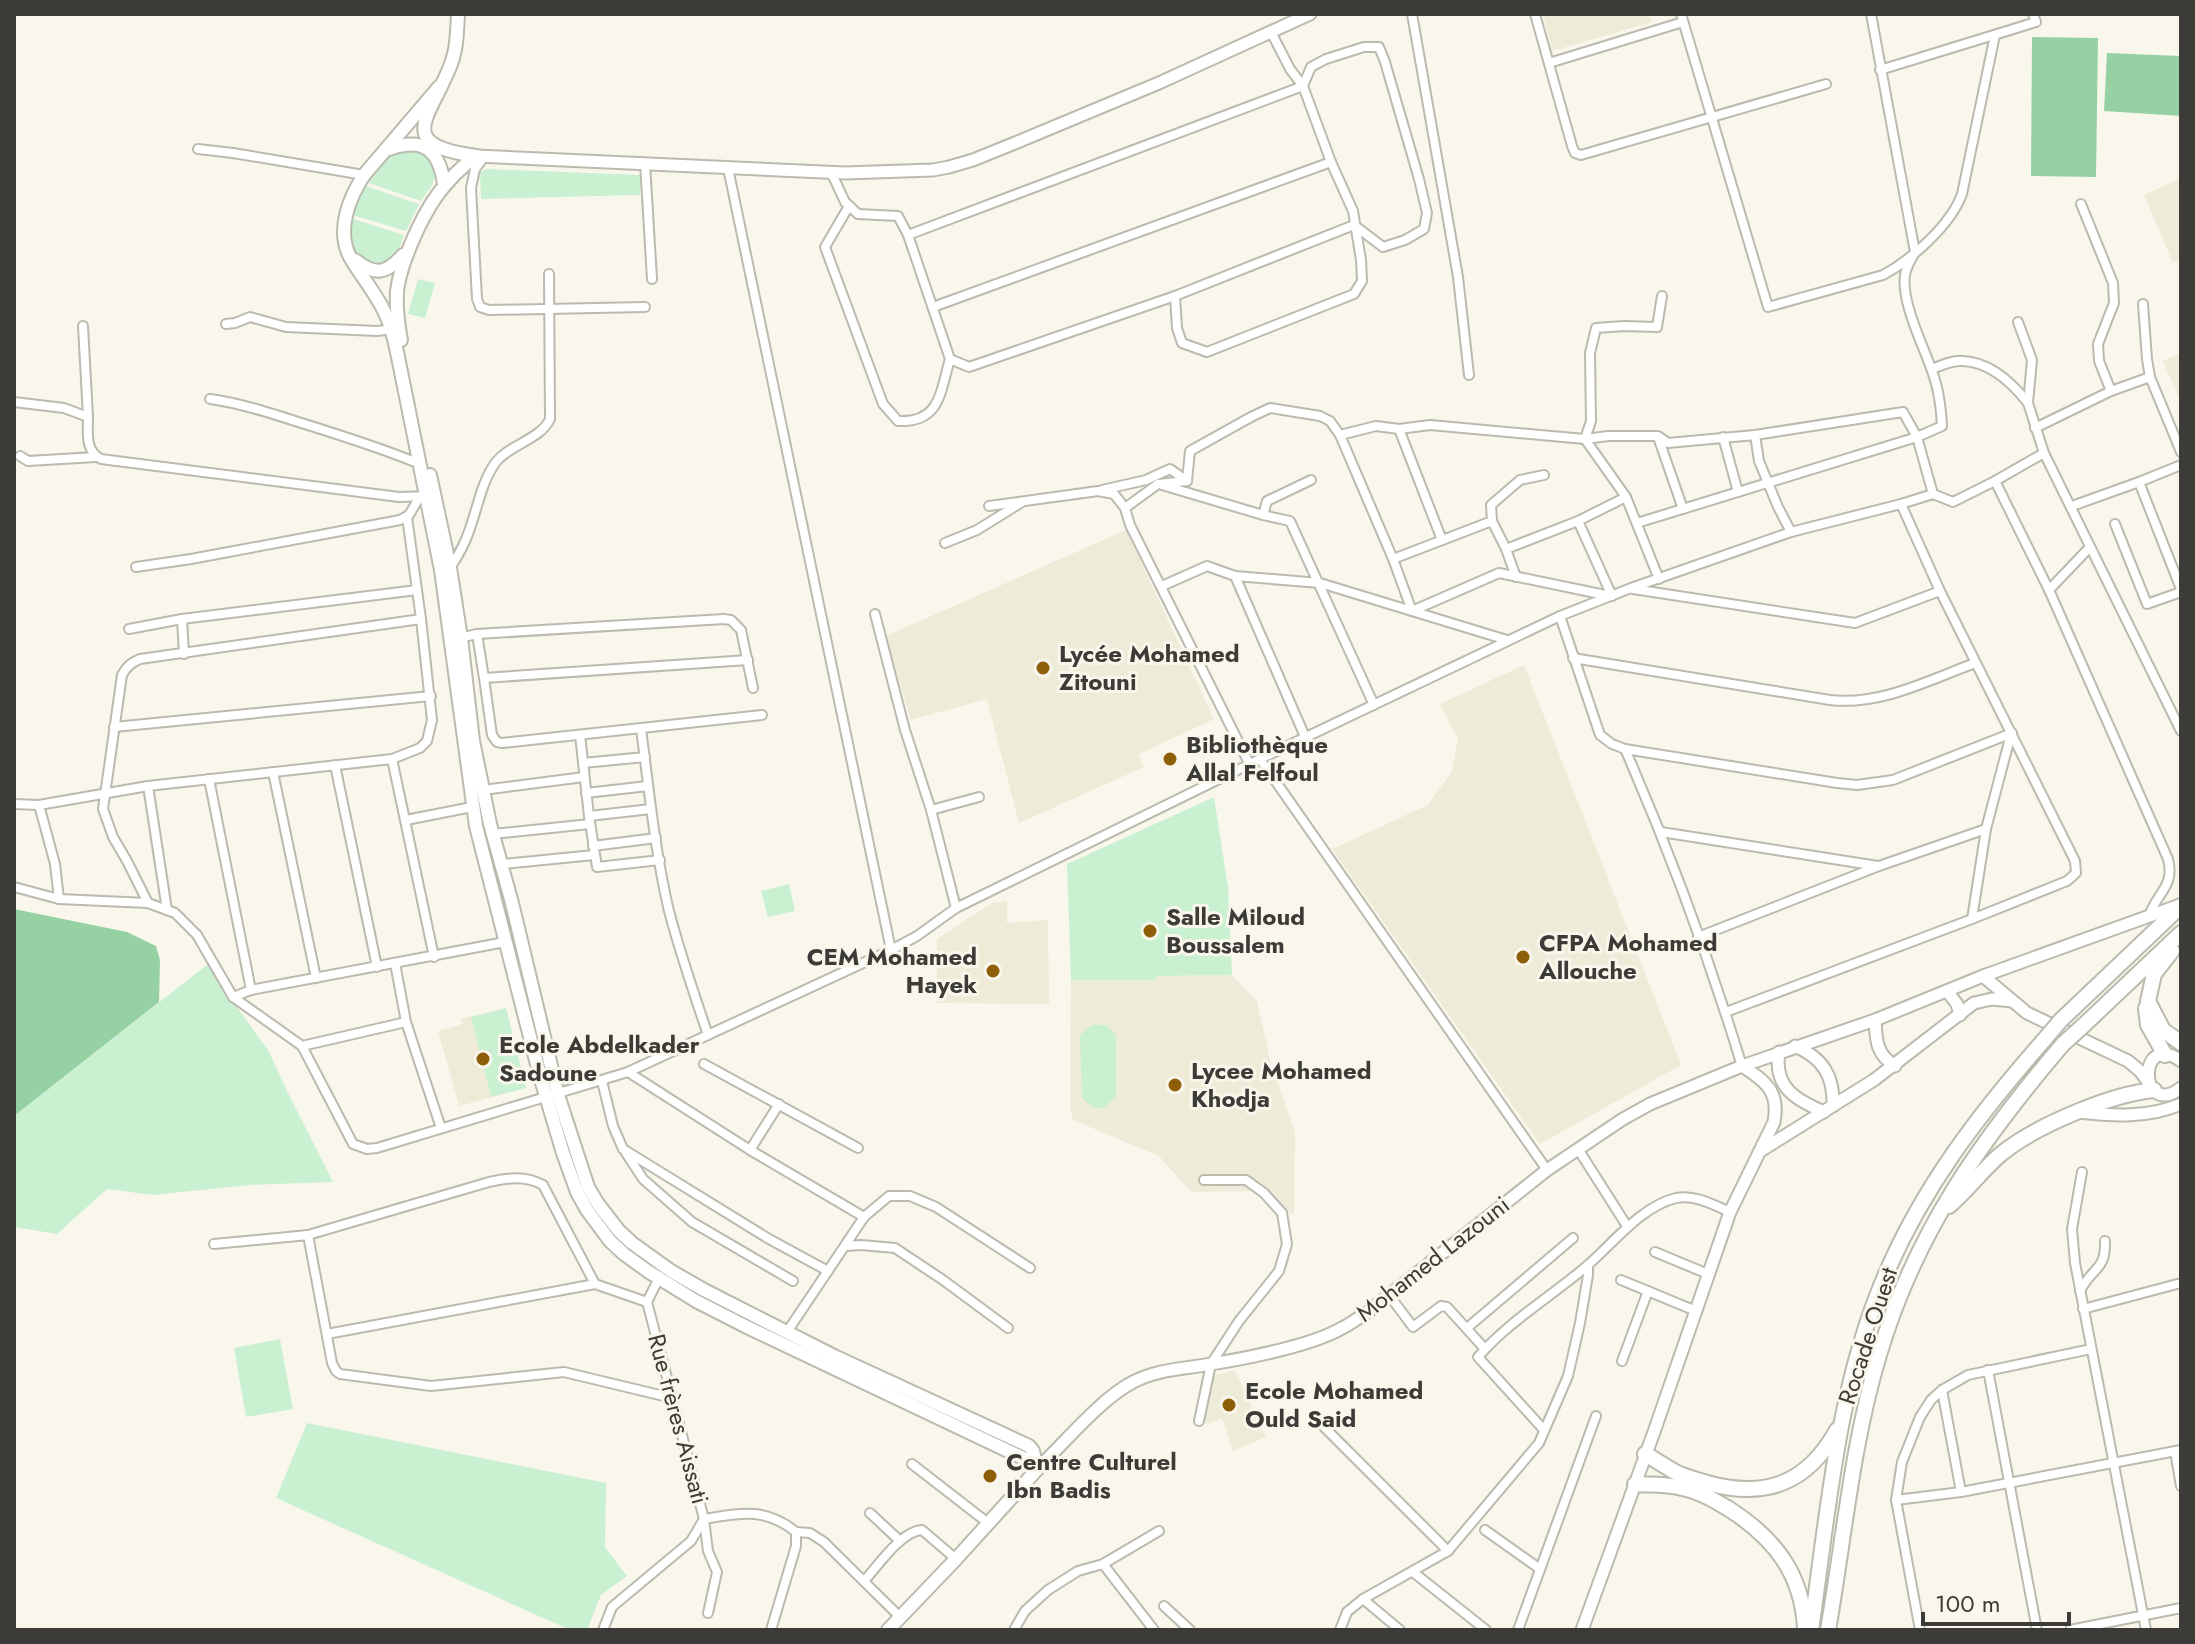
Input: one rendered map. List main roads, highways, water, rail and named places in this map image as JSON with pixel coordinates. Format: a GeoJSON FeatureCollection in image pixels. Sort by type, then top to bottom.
{"type":"FeatureCollection","features":[{"type":"Feature","properties":{"kind":"highway","name":"Rocade Ouest"},"geometry":{"type":"LineString","coordinates":[[1808,1630],[1843,1415],[1873,1307],[1892,1259],[1931,1186],[1966,1134],[2061,1020],[2181,905]]}},
{"type":"Feature","properties":{"kind":"highway","name":"Rocade Ouest"},"geometry":{"type":"LineString","coordinates":[[1828,1630],[1857,1451],[1878,1357],[1896,1304],[1937,1217],[1958,1180],[2001,1119],[2063,1044],[2181,933]]}},
{"type":"Feature","properties":{"kind":"highway"},"geometry":{"type":"LineString","coordinates":[[2159,1058],[2145,1013],[2154,974],[2181,941]]}},
{"type":"Feature","properties":{"kind":"highway"},"geometry":{"type":"LineString","coordinates":[[2148,1001],[2163,1030],[2181,1043]]}},
{"type":"Feature","properties":{"kind":"highway"},"geometry":{"type":"LineString","coordinates":[[1937,1217],[2011,1146],[2039,1129],[2152,1087]]}},
{"type":"Feature","properties":{"kind":"highway"},"geometry":{"type":"LineString","coordinates":[[1645,1454],[1679,1474],[1719,1486],[1755,1490],[1799,1474],[1810,1465],[1828,1444],[1843,1415]]}},
{"type":"Feature","properties":{"kind":"highway"},"geometry":{"type":"LineString","coordinates":[[1635,1484],[1679,1487],[1707,1495],[1761,1531],[1792,1574],[1808,1630]]}},
{"type":"Feature","properties":{"kind":"main road"},"geometry":{"type":"LineString","coordinates":[[444,184],[440,163],[426,137],[423,123],[454,56],[458,14]]}},
{"type":"Feature","properties":{"kind":"main road"},"geometry":{"type":"LineString","coordinates":[[386,150],[413,144],[480,156],[831,172],[933,170],[960,164],[1146,88],[1310,14]]}},
{"type":"Feature","properties":{"kind":"main road"},"geometry":{"type":"LineString","coordinates":[[439,87],[364,175],[346,213],[345,243],[349,255],[395,329],[426,497],[450,568],[472,807],[505,942],[552,1096]]}},
{"type":"Feature","properties":{"kind":"main road"},"geometry":{"type":"LineString","coordinates":[[480,156],[444,184],[431,201],[401,268],[395,329],[483,790],[502,864],[563,1153],[577,1192],[610,1241],[662,1272],[1029,1446],[1038,1462]]}},
{"type":"Feature","properties":{"kind":"main road"},"geometry":{"type":"LineString","coordinates":[[349,255],[365,268],[380,271],[395,264],[410,246]]}},
{"type":"Feature","properties":{"kind":"main road","name":"Mohamed Lazouni"},"geometry":{"type":"LineString","coordinates":[[1038,1462],[1131,1383],[1156,1372],[1211,1364],[1303,1343],[1340,1330],[1368,1312],[1547,1170],[1650,1104],[1795,1046],[1875,1020],[1983,976],[2181,905]]}},
{"type":"Feature","properties":{"kind":"main road"},"geometry":{"type":"LineString","coordinates":[[1983,976],[2039,1019],[2121,1057],[2140,1071],[2152,1087],[2169,1094],[2181,1088]]}},
{"type":"Feature","properties":{"kind":"main road"},"geometry":{"type":"LineString","coordinates":[[1947,991],[1957,1004],[1960,1015]]}},
{"type":"Feature","properties":{"kind":"main road"},"geometry":{"type":"LineString","coordinates":[[1759,1152],[1895,1066],[1980,1000],[2012,1001]]}},
{"type":"Feature","properties":{"kind":"main road"},"geometry":{"type":"LineString","coordinates":[[1875,1020],[1878,1049],[1895,1066]]}},
{"type":"Feature","properties":{"kind":"main road"},"geometry":{"type":"LineString","coordinates":[[1795,1046],[1812,1055],[1827,1070],[1831,1081],[1828,1109]]}},
{"type":"Feature","properties":{"kind":"main road"},"geometry":{"type":"LineString","coordinates":[[1779,1052],[1778,1070],[1792,1095],[1802,1102],[1828,1109]]}},
{"type":"Feature","properties":{"kind":"main road"},"geometry":{"type":"LineString","coordinates":[[2121,1057],[2134,1060],[2171,1055],[2181,1060]]}},
{"type":"Feature","properties":{"kind":"main road"},"geometry":{"type":"LineString","coordinates":[[2152,1087],[2147,1073],[2159,1058]]}},
{"type":"Feature","properties":{"kind":"main road"},"geometry":{"type":"LineString","coordinates":[[1582,1630],[1730,1212],[1774,1122],[1776,1106],[1772,1092],[1765,1082],[1742,1066]]}},
{"type":"Feature","properties":{"kind":"main road"},"geometry":{"type":"LineString","coordinates":[[1772,1092],[1785,1086]]}},
{"type":"Feature","properties":{"kind":"main road"},"geometry":{"type":"LineString","coordinates":[[2078,1112],[2143,1114],[2181,1104]]}},
{"type":"Feature","properties":{"kind":"main road"},"geometry":{"type":"LineString","coordinates":[[662,1272],[696,1301],[747,1327],[1025,1459],[1038,1462]]}},
{"type":"Feature","properties":{"kind":"main road"},"geometry":{"type":"LineString","coordinates":[[1654,1432],[1659,1454],[1667,1466]]}},
{"type":"Feature","properties":{"kind":"main road"},"geometry":{"type":"LineString","coordinates":[[888,1630],[956,1559],[1038,1462]]}},
{"type":"Feature","properties":{"kind":"place","name":"Lycée Mohamed Zitouni"},"geometry":{"type":"Point","coordinates":[1043,668]}},
{"type":"Feature","properties":{"kind":"place","name":"Bibliothèque Allal Felfoul"},"geometry":{"type":"Point","coordinates":[1170,759]}},
{"type":"Feature","properties":{"kind":"place","name":"Salle Miloud Boussalem"},"geometry":{"type":"Point","coordinates":[1150,931]}},
{"type":"Feature","properties":{"kind":"place","name":"CFPA Mohamed Allouche"},"geometry":{"type":"Point","coordinates":[1523,957]}},
{"type":"Feature","properties":{"kind":"place","name":"CEM Mohamed Hayek"},"geometry":{"type":"Point","coordinates":[993,971]}},
{"type":"Feature","properties":{"kind":"place","name":"Ecole Abdelkader Sadoune"},"geometry":{"type":"Point","coordinates":[483,1059]}},
{"type":"Feature","properties":{"kind":"place","name":"Lycee Mohamed Khodja"},"geometry":{"type":"Point","coordinates":[1175,1085]}},
{"type":"Feature","properties":{"kind":"place","name":"Ecole Mohamed Ould Said"},"geometry":{"type":"Point","coordinates":[1229,1405]}},
{"type":"Feature","properties":{"kind":"place","name":"Centre Culturel Ibn Badis"},"geometry":{"type":"Point","coordinates":[990,1476]}}]}
